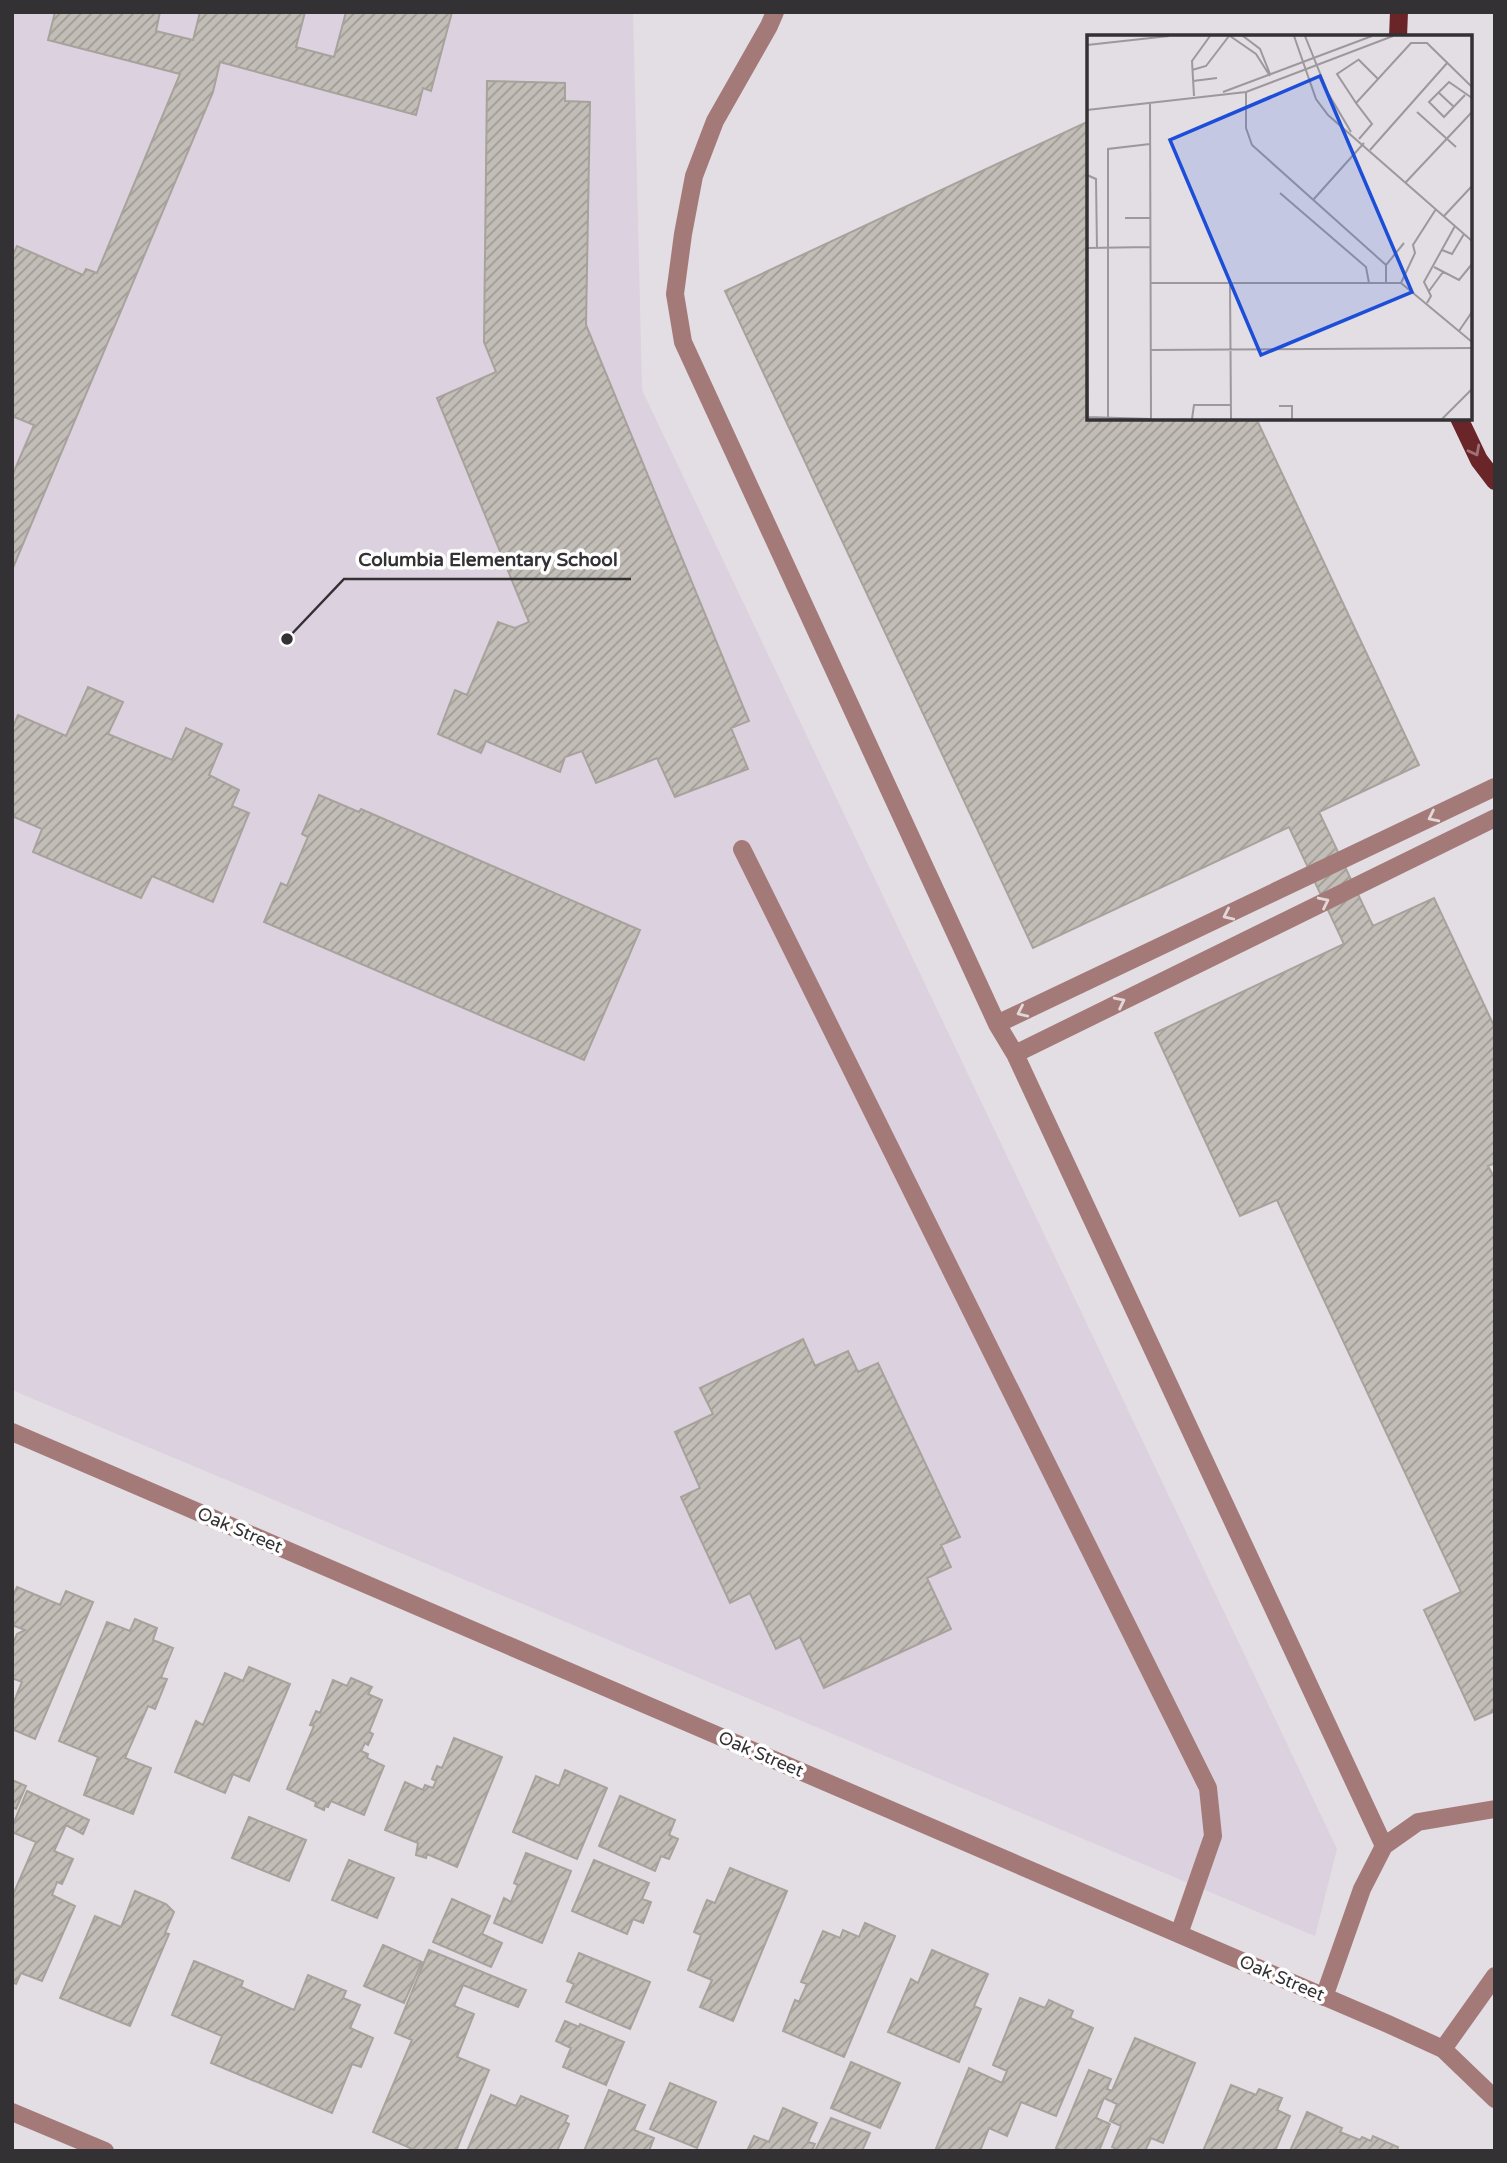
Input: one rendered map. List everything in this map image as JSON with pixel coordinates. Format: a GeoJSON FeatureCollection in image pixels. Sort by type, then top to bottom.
{"type":"FeatureCollection","features":[{"type":"Feature","properties":{"kind":"main road"},"geometry":{"type":"LineString","coordinates":[[1398,35],[1399,12]]}},
{"type":"Feature","properties":{"kind":"main road"},"geometry":{"type":"LineString","coordinates":[[1459,420],[1479,460],[1495,481]]}},
{"type":"Feature","properties":{"kind":"street"},"geometry":{"type":"LineString","coordinates":[[775,12],[715,121],[694,176],[675,294],[682,342],[997,1024],[1015,1054],[1384,1846]]}},
{"type":"Feature","properties":{"kind":"street"},"geometry":{"type":"LineString","coordinates":[[997,1024],[1495,787]]}},
{"type":"Feature","properties":{"kind":"street"},"geometry":{"type":"LineString","coordinates":[[1015,1054],[1495,818]]}},
{"type":"Feature","properties":{"kind":"street"},"geometry":{"type":"LineString","coordinates":[[742,849],[1208,1788],[1213,1836],[1179,1934]]}},
{"type":"Feature","properties":{"kind":"street","name":"Oak Street"},"geometry":{"type":"LineString","coordinates":[[12,1432],[1443,2049],[1495,2099]]}},
{"type":"Feature","properties":{"kind":"street"},"geometry":{"type":"LineString","coordinates":[[1324,1997],[1362,1889],[1384,1846],[1418,1822],[1495,1809]]}},
{"type":"Feature","properties":{"kind":"street"},"geometry":{"type":"LineString","coordinates":[[1443,2049],[1495,1976]]}},
{"type":"Feature","properties":{"kind":"street"},"geometry":{"type":"LineString","coordinates":[[12,2112],[105,2151]]}},
{"type":"Feature","properties":{"kind":"shaded area"},"geometry":{"type":"Polygon","coordinates":[[[12,12],[633,12],[642,390],[1337,1849],[1315,1936],[12,1390],[12,12]]]}},
{"type":"Feature","properties":{"kind":"building"},"geometry":{"type":"Polygon","coordinates":[[[55,12],[160,12],[156,31],[193,40],[200,12],[305,12],[296,47],[334,57],[346,12],[452,12],[431,91],[423,88],[416,115],[220,62],[213,92],[12,570],[12,476],[34,425],[12,416],[12,257],[17,246],[83,275],[86,269],[97,273],[180,74],[48,40],[55,12]]]}},
{"type":"Feature","properties":{"kind":"building"},"geometry":{"type":"Polygon","coordinates":[[[487,81],[565,83],[565,101],[590,102],[586,325],[749,721],[731,728],[748,769],[675,797],[657,758],[596,783],[582,751],[565,757],[560,772],[486,741],[481,753],[438,734],[455,690],[467,695],[498,622],[515,628],[529,622],[437,398],[496,372],[484,342],[487,81]]]}},
{"type":"Feature","properties":{"kind":"building"},"geometry":{"type":"Polygon","coordinates":[[[1087,122],[1087,420],[1257,420],[1419,765],[1319,812],[1373,926],[1434,898],[1495,1028],[1495,1163],[1488,1166],[1495,1179],[1495,1711],[1475,1720],[1424,1610],[1461,1592],[1277,1200],[1240,1216],[1155,1033],[1344,944],[1289,827],[1033,948],[725,291],[1087,122]]]}},
{"type":"Feature","properties":{"kind":"building"},"geometry":{"type":"Polygon","coordinates":[[[88,687],[123,702],[108,734],[172,760],[186,728],[222,744],[209,775],[239,790],[232,806],[249,813],[213,902],[152,876],[141,898],[33,852],[42,829],[12,816],[12,729],[18,715],[66,736],[88,687]]]}},
{"type":"Feature","properties":{"kind":"building"},"geometry":{"type":"Polygon","coordinates":[[[319,795],[359,812],[361,809],[640,930],[584,1060],[264,922],[281,883],[287,886],[308,837],[302,834],[319,795]]]}},
{"type":"Feature","properties":{"kind":"building"},"geometry":{"type":"Polygon","coordinates":[[[803,1339],[815,1366],[848,1351],[858,1372],[878,1363],[960,1537],[941,1545],[951,1567],[927,1578],[951,1629],[824,1688],[800,1637],[776,1649],[750,1593],[730,1603],[681,1497],[700,1488],[675,1432],[713,1414],[700,1388],[803,1339]]]}},
{"type":"Feature","properties":{"kind":"building"},"geometry":{"type":"Polygon","coordinates":[[[17,1587],[60,1605],[66,1591],[93,1602],[35,1739],[12,1729],[12,1706],[22,1682],[12,1678],[12,1645],[17,1634],[25,1630],[12,1625],[12,1598],[17,1587]]]}},
{"type":"Feature","properties":{"kind":"building"},"geometry":{"type":"Polygon","coordinates":[[[135,1619],[157,1628],[153,1640],[173,1648],[161,1678],[167,1679],[155,1709],[148,1706],[125,1758],[151,1768],[133,1814],[84,1795],[98,1757],[59,1741],[107,1622],[130,1631],[135,1619]]]}},
{"type":"Feature","properties":{"kind":"building"},"geometry":{"type":"Polygon","coordinates":[[[249,1667],[290,1684],[249,1781],[233,1774],[225,1793],[175,1772],[196,1721],[203,1725],[225,1673],[243,1681],[249,1667]]]}},
{"type":"Feature","properties":{"kind":"building"},"geometry":{"type":"Polygon","coordinates":[[[351,1678],[372,1687],[368,1694],[382,1700],[369,1732],[373,1734],[368,1745],[365,1743],[361,1751],[368,1754],[367,1758],[384,1766],[364,1815],[331,1801],[324,1810],[315,1806],[316,1802],[287,1789],[314,1726],[310,1725],[316,1711],[320,1713],[333,1680],[347,1686],[351,1678]]]}},
{"type":"Feature","properties":{"kind":"building"},"geometry":{"type":"Polygon","coordinates":[[[454,1738],[502,1757],[457,1867],[427,1854],[426,1858],[416,1855],[418,1843],[385,1830],[405,1782],[423,1790],[425,1785],[433,1788],[436,1781],[432,1779],[437,1766],[442,1768],[454,1738]]]}},
{"type":"Feature","properties":{"kind":"building"},"geometry":{"type":"Polygon","coordinates":[[[565,1770],[607,1788],[577,1859],[513,1832],[536,1776],[559,1786],[565,1770]]]}},
{"type":"Feature","properties":{"kind":"building"},"geometry":{"type":"Polygon","coordinates":[[[12,1780],[26,1786],[16,1809],[12,1807],[12,1780]]]}},
{"type":"Feature","properties":{"kind":"building"},"geometry":{"type":"Polygon","coordinates":[[[27,1791],[89,1820],[83,1834],[66,1825],[54,1851],[73,1859],[62,1884],[57,1882],[52,1895],[75,1906],[42,1981],[21,1973],[16,1984],[12,1982],[12,1897],[36,1842],[12,1832],[12,1827],[27,1791]]]}},
{"type":"Feature","properties":{"kind":"building"},"geometry":{"type":"Polygon","coordinates":[[[620,1796],[675,1820],[669,1835],[678,1839],[669,1859],[661,1856],[655,1871],[599,1846],[620,1796]]]}},
{"type":"Feature","properties":{"kind":"building"},"geometry":{"type":"Polygon","coordinates":[[[249,1817],[306,1840],[289,1881],[232,1858],[249,1817]]]}},
{"type":"Feature","properties":{"kind":"building"},"geometry":{"type":"Polygon","coordinates":[[[526,1853],[571,1871],[542,1943],[494,1923],[504,1898],[511,1902],[518,1885],[514,1883],[526,1853]]]}},
{"type":"Feature","properties":{"kind":"building"},"geometry":{"type":"Polygon","coordinates":[[[349,1860],[394,1878],[377,1918],[332,1900],[349,1860]]]}},
{"type":"Feature","properties":{"kind":"building"},"geometry":{"type":"Polygon","coordinates":[[[594,1860],[649,1883],[642,1899],[651,1902],[643,1923],[633,1919],[627,1934],[572,1911],[594,1860]]]}},
{"type":"Feature","properties":{"kind":"building"},"geometry":{"type":"Polygon","coordinates":[[[730,1868],[787,1891],[733,2021],[700,2007],[712,1980],[688,1970],[701,1935],[694,1932],[707,1900],[715,1903],[730,1868]]]}},
{"type":"Feature","properties":{"kind":"building"},"geometry":{"type":"Polygon","coordinates":[[[135,1891],[166,1904],[174,1912],[165,1933],[169,1934],[130,2026],[60,1998],[95,1916],[121,1927],[135,1891]]]}},
{"type":"Feature","properties":{"kind":"building"},"geometry":{"type":"Polygon","coordinates":[[[452,1899],[490,1916],[482,1934],[502,1943],[491,1967],[433,1942],[452,1899]]]}},
{"type":"Feature","properties":{"kind":"building"},"geometry":{"type":"Polygon","coordinates":[[[865,1923],[895,1936],[844,2057],[783,2031],[795,2000],[799,2002],[807,1984],[801,1982],[823,1931],[840,1938],[843,1930],[859,1937],[865,1923]]]}},
{"type":"Feature","properties":{"kind":"building"},"geometry":{"type":"Polygon","coordinates":[[[383,1945],[422,1962],[404,2003],[364,1986],[383,1945]]]}},
{"type":"Feature","properties":{"kind":"building"},"geometry":{"type":"Polygon","coordinates":[[[429,1950],[526,1990],[518,2007],[463,1985],[454,2006],[474,2014],[457,2057],[489,2070],[456,2151],[417,2151],[373,2132],[412,2040],[395,2033],[429,1950]]]}},
{"type":"Feature","properties":{"kind":"building"},"geometry":{"type":"Polygon","coordinates":[[[932,1950],[988,1974],[974,2006],[981,2009],[959,2062],[888,2032],[911,1979],[918,1983],[932,1950]]]}},
{"type":"Feature","properties":{"kind":"building"},"geometry":{"type":"Polygon","coordinates":[[[579,1953],[650,1982],[630,2029],[566,2002],[574,1984],[567,1981],[579,1953]]]}},
{"type":"Feature","properties":{"kind":"building"},"geometry":{"type":"Polygon","coordinates":[[[194,1961],[243,1981],[241,1987],[294,2010],[308,1975],[346,1991],[343,1998],[360,2005],[350,2028],[373,2038],[361,2067],[352,2064],[332,2113],[211,2063],[222,2036],[172,2015],[194,1961]]]}},
{"type":"Feature","properties":{"kind":"building"},"geometry":{"type":"Polygon","coordinates":[[[1020,1998],[1045,2008],[1049,2000],[1073,2011],[1070,2018],[1093,2028],[1056,2116],[1021,2102],[1007,2136],[989,2128],[980,2151],[935,2151],[969,2068],[1002,2083],[1007,2071],[993,2065],[1020,1998]]]}},
{"type":"Feature","properties":{"kind":"building"},"geometry":{"type":"Polygon","coordinates":[[[565,2021],[579,2027],[580,2024],[624,2042],[606,2085],[563,2067],[571,2048],[556,2041],[565,2021]]]}},
{"type":"Feature","properties":{"kind":"building"},"geometry":{"type":"Polygon","coordinates":[[[1135,2038],[1195,2063],[1163,2143],[1151,2138],[1145,2151],[1121,2151],[1112,2147],[1121,2126],[1110,2121],[1117,2104],[1104,2098],[1096,2118],[1110,2124],[1099,2151],[1062,2151],[1056,2148],[1089,2070],[1111,2079],[1107,2089],[1112,2091],[1135,2038]]]}},
{"type":"Feature","properties":{"kind":"building"},"geometry":{"type":"Polygon","coordinates":[[[851,2062],[900,2083],[880,2128],[831,2108],[851,2062]]]}},
{"type":"Feature","properties":{"kind":"building"},"geometry":{"type":"Polygon","coordinates":[[[670,2083],[716,2102],[697,2148],[650,2129],[670,2083]]]}},
{"type":"Feature","properties":{"kind":"building"},"geometry":{"type":"Polygon","coordinates":[[[1231,2085],[1256,2095],[1259,2089],[1282,2098],[1277,2110],[1290,2116],[1275,2151],[1203,2151],[1231,2085]]]}},
{"type":"Feature","properties":{"kind":"building"},"geometry":{"type":"Polygon","coordinates":[[[609,2090],[645,2105],[634,2130],[654,2138],[649,2151],[584,2151],[609,2090]]]}},
{"type":"Feature","properties":{"kind":"building"},"geometry":{"type":"Polygon","coordinates":[[[491,2095],[516,2106],[521,2096],[568,2116],[565,2122],[569,2124],[557,2151],[467,2151],[491,2095]]]}},
{"type":"Feature","properties":{"kind":"building"},"geometry":{"type":"Polygon","coordinates":[[[783,2108],[817,2123],[808,2142],[815,2144],[812,2151],[747,2151],[754,2136],[769,2142],[783,2108]]]}},
{"type":"Feature","properties":{"kind":"building"},"geometry":{"type":"Polygon","coordinates":[[[1307,2112],[1342,2128],[1340,2132],[1360,2140],[1362,2137],[1371,2141],[1373,2136],[1398,2147],[1397,2151],[1290,2151],[1307,2112]]]}},
{"type":"Feature","properties":{"kind":"building"},"geometry":{"type":"Polygon","coordinates":[[[831,2118],[870,2133],[862,2151],[815,2151],[831,2118]]]}},
{"type":"Feature","properties":{"kind":"place","name":"Columbia Elementary School"},"geometry":{"type":"Point","coordinates":[287,639]}}]}
